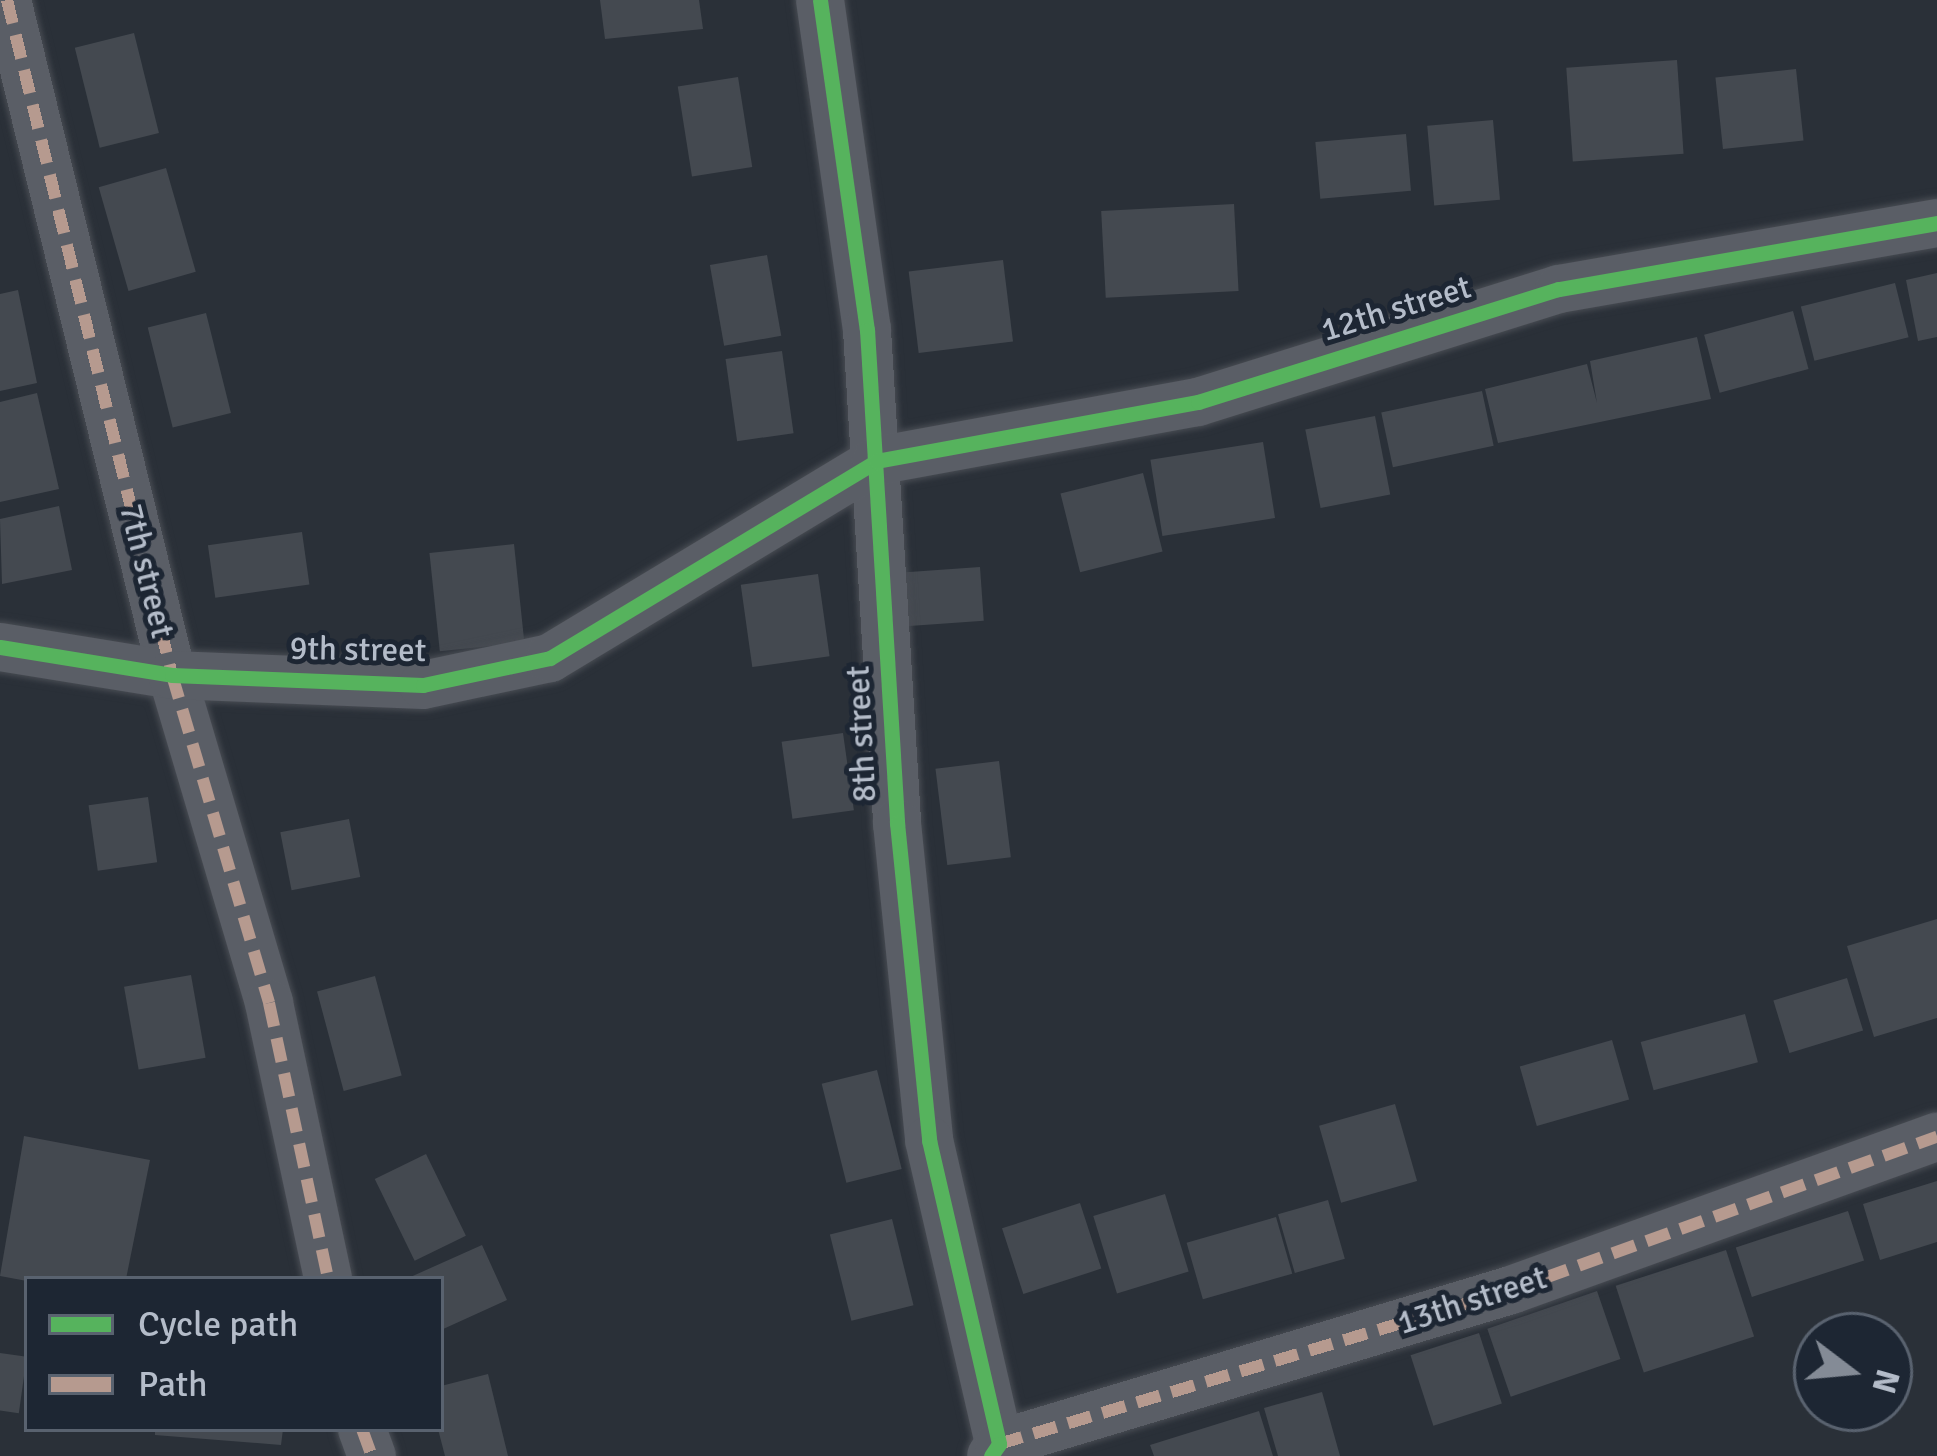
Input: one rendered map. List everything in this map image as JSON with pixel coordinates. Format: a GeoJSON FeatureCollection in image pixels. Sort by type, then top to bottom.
{"type":"FeatureCollection","features":[{"type":"Feature","properties":{"kind":"street","name":"7th street"},"geometry":{"type":"LineString","coordinates":[[7,0],[172,676],[269,1003],[327,1276]]}},
{"type":"Feature","properties":{"kind":"street","name":"8th street"},"geometry":{"type":"LineString","coordinates":[[820,0],[867,330],[897,823],[929,1141],[995,1450]]}},
{"type":"Feature","properties":{"kind":"street","name":"12th street"},"geometry":{"type":"LineString","coordinates":[[876,461],[1198,402],[1559,289],[1937,224]]}},
{"type":"Feature","properties":{"kind":"street","name":"9th street"},"geometry":{"type":"LineString","coordinates":[[0,647],[172,676],[423,685],[550,658],[876,461]]}},
{"type":"Feature","properties":{"kind":"street","name":"13th street"},"geometry":{"type":"LineString","coordinates":[[995,1450],[1511,1290],[1937,1137]]}},
{"type":"Feature","properties":{"kind":"building"},"geometry":{"type":"Polygon","coordinates":[[[600,0],[699,0],[703,29],[605,39],[600,0]]]}},
{"type":"Feature","properties":{"kind":"building"},"geometry":{"type":"Polygon","coordinates":[[[134,33],[159,133],[100,148],[75,48],[134,33]]]}},
{"type":"Feature","properties":{"kind":"building"},"geometry":{"type":"Polygon","coordinates":[[[1677,60],[1684,154],[1573,162],[1566,68],[1677,60]]]}},
{"type":"Feature","properties":{"kind":"building"},"geometry":{"type":"Polygon","coordinates":[[[1796,69],[1804,141],[1723,149],[1715,77],[1796,69]]]}},
{"type":"Feature","properties":{"kind":"building"},"geometry":{"type":"Polygon","coordinates":[[[738,77],[752,167],[692,176],[678,87],[738,77]]]}},
{"type":"Feature","properties":{"kind":"building"},"geometry":{"type":"Polygon","coordinates":[[[1493,120],[1500,200],[1434,205],[1427,126],[1493,120]]]}},
{"type":"Feature","properties":{"kind":"building"},"geometry":{"type":"Polygon","coordinates":[[[1406,134],[1411,191],[1320,199],[1315,142],[1406,134]]]}},
{"type":"Feature","properties":{"kind":"building"},"geometry":{"type":"Polygon","coordinates":[[[166,168],[196,272],[128,291],[99,187],[166,168]]]}},
{"type":"Feature","properties":{"kind":"building"},"geometry":{"type":"Polygon","coordinates":[[[1234,204],[1239,291],[1106,298],[1101,211],[1234,204]]]}},
{"type":"Feature","properties":{"kind":"building"},"geometry":{"type":"Polygon","coordinates":[[[767,255],[781,336],[724,346],[710,265],[767,255]]]}},
{"type":"Feature","properties":{"kind":"building"},"geometry":{"type":"Polygon","coordinates":[[[1003,260],[1013,341],[919,353],[909,272],[1003,260]]]}},
{"type":"Feature","properties":{"kind":"building"},"geometry":{"type":"Polygon","coordinates":[[[1937,273],[1937,337],[1918,341],[1906,280],[1937,273]]]}},
{"type":"Feature","properties":{"kind":"building"},"geometry":{"type":"Polygon","coordinates":[[[1895,283],[1909,337],[1814,361],[1801,306],[1895,283]]]}},
{"type":"Feature","properties":{"kind":"building"},"geometry":{"type":"Polygon","coordinates":[[[18,290],[37,383],[0,391],[0,294],[18,290]]]}},
{"type":"Feature","properties":{"kind":"building"},"geometry":{"type":"Polygon","coordinates":[[[1793,311],[1809,369],[1720,393],[1704,335],[1793,311]]]}},
{"type":"Feature","properties":{"kind":"building"},"geometry":{"type":"Polygon","coordinates":[[[206,313],[231,413],[173,427],[148,328],[206,313]]]}},
{"type":"Feature","properties":{"kind":"building"},"geometry":{"type":"Polygon","coordinates":[[[1697,337],[1711,399],[1498,443],[1485,389],[1587,364],[1597,403],[1590,361],[1697,337]]]}},
{"type":"Feature","properties":{"kind":"building"},"geometry":{"type":"Polygon","coordinates":[[[782,351],[794,433],[737,441],[726,359],[782,351]]]}},
{"type":"Feature","properties":{"kind":"building"},"geometry":{"type":"Polygon","coordinates":[[[1482,391],[1494,446],[1393,467],[1381,412],[1482,391]]]}},
{"type":"Feature","properties":{"kind":"building"},"geometry":{"type":"Polygon","coordinates":[[[37,393],[59,489],[0,502],[0,402],[37,393]]]}},
{"type":"Feature","properties":{"kind":"building"},"geometry":{"type":"Polygon","coordinates":[[[1375,416],[1390,495],[1321,508],[1305,430],[1375,416]]]}},
{"type":"Feature","properties":{"kind":"building"},"geometry":{"type":"Polygon","coordinates":[[[1263,442],[1275,518],[1162,536],[1150,460],[1263,442]]]}},
{"type":"Feature","properties":{"kind":"building"},"geometry":{"type":"Polygon","coordinates":[[[1143,473],[1163,552],[1080,572],[1061,494],[1143,473]]]}},
{"type":"Feature","properties":{"kind":"building"},"geometry":{"type":"Polygon","coordinates":[[[59,506],[72,570],[2,584],[0,519],[59,506]]]}},
{"type":"Feature","properties":{"kind":"building"},"geometry":{"type":"Polygon","coordinates":[[[302,532],[309,584],[215,598],[208,545],[302,532]]]}},
{"type":"Feature","properties":{"kind":"building"},"geometry":{"type":"Polygon","coordinates":[[[514,544],[524,642],[440,651],[429,553],[514,544]]]}},
{"type":"Feature","properties":{"kind":"building"},"geometry":{"type":"Polygon","coordinates":[[[980,567],[984,621],[906,626],[902,572],[980,567]]]}},
{"type":"Feature","properties":{"kind":"building"},"geometry":{"type":"Polygon","coordinates":[[[818,574],[830,656],[752,667],[741,585],[818,574]]]}},
{"type":"Feature","properties":{"kind":"building"},"geometry":{"type":"Polygon","coordinates":[[[843,733],[854,810],[792,819],[782,742],[843,733]]]}},
{"type":"Feature","properties":{"kind":"building"},"geometry":{"type":"Polygon","coordinates":[[[999,761],[1011,857],[947,865],[935,769],[999,761]]]}},
{"type":"Feature","properties":{"kind":"building"},"geometry":{"type":"Polygon","coordinates":[[[148,797],[157,862],[98,871],[89,805],[148,797]]]}},
{"type":"Feature","properties":{"kind":"building"},"geometry":{"type":"Polygon","coordinates":[[[349,819],[360,877],[292,890],[280,832],[349,819]]]}},
{"type":"Feature","properties":{"kind":"building"},"geometry":{"type":"Polygon","coordinates":[[[1937,919],[1937,1018],[1874,1037],[1847,946],[1937,919]]]}},
{"type":"Feature","properties":{"kind":"building"},"geometry":{"type":"Polygon","coordinates":[[[191,975],[206,1058],[139,1070],[124,987],[191,975]]]}},
{"type":"Feature","properties":{"kind":"building"},"geometry":{"type":"Polygon","coordinates":[[[375,976],[402,1075],[344,1091],[317,992],[375,976]]]}},
{"type":"Feature","properties":{"kind":"building"},"geometry":{"type":"Polygon","coordinates":[[[1847,978],[1863,1031],[1789,1053],[1773,1001],[1847,978]]]}},
{"type":"Feature","properties":{"kind":"building"},"geometry":{"type":"Polygon","coordinates":[[[1745,1014],[1758,1062],[1654,1090],[1641,1042],[1745,1014]]]}},
{"type":"Feature","properties":{"kind":"building"},"geometry":{"type":"Polygon","coordinates":[[[1612,1040],[1629,1100],[1537,1126],[1520,1066],[1612,1040]]]}},
{"type":"Feature","properties":{"kind":"building"},"geometry":{"type":"Polygon","coordinates":[[[877,1070],[902,1169],[846,1183],[822,1084],[877,1070]]]}},
{"type":"Feature","properties":{"kind":"building"},"geometry":{"type":"Polygon","coordinates":[[[1395,1104],[1417,1181],[1341,1203],[1319,1126],[1395,1104]]]}},
{"type":"Feature","properties":{"kind":"building"},"geometry":{"type":"Polygon","coordinates":[[[24,1136],[150,1160],[127,1276],[24,1276],[24,1280],[0,1276],[24,1136]]]}},
{"type":"Feature","properties":{"kind":"building"},"geometry":{"type":"Polygon","coordinates":[[[426,1154],[466,1236],[415,1261],[375,1179],[426,1154]]]}},
{"type":"Feature","properties":{"kind":"building"},"geometry":{"type":"Polygon","coordinates":[[[1937,1181],[1937,1242],[1880,1260],[1863,1204],[1937,1181]]]}},
{"type":"Feature","properties":{"kind":"building"},"geometry":{"type":"Polygon","coordinates":[[[1165,1194],[1189,1271],[1117,1293],[1093,1216],[1165,1194]]]}},
{"type":"Feature","properties":{"kind":"building"},"geometry":{"type":"Polygon","coordinates":[[[1328,1200],[1345,1259],[1295,1273],[1278,1214],[1328,1200]]]}},
{"type":"Feature","properties":{"kind":"building"},"geometry":{"type":"Polygon","coordinates":[[[1080,1203],[1101,1269],[1023,1294],[1002,1228],[1080,1203]]]}},
{"type":"Feature","properties":{"kind":"building"},"geometry":{"type":"Polygon","coordinates":[[[1848,1211],[1864,1260],[1752,1297],[1736,1247],[1848,1211]]]}},
{"type":"Feature","properties":{"kind":"building"},"geometry":{"type":"Polygon","coordinates":[[[1276,1217],[1292,1274],[1203,1299],[1187,1243],[1276,1217]]]}},
{"type":"Feature","properties":{"kind":"building"},"geometry":{"type":"Polygon","coordinates":[[[892,1219],[914,1305],[851,1321],[830,1234],[892,1219]]]}},
{"type":"Feature","properties":{"kind":"building"},"geometry":{"type":"Polygon","coordinates":[[[482,1245],[507,1300],[444,1329],[444,1276],[413,1276],[482,1245]]]}},
{"type":"Feature","properties":{"kind":"building"},"geometry":{"type":"Polygon","coordinates":[[[1726,1250],[1754,1337],[1644,1372],[1616,1286],[1726,1250]]]}},
{"type":"Feature","properties":{"kind":"building"},"geometry":{"type":"Polygon","coordinates":[[[1597,1291],[1620,1359],[1511,1397],[1487,1329],[1597,1291]]]}},
{"type":"Feature","properties":{"kind":"building"},"geometry":{"type":"Polygon","coordinates":[[[1479,1333],[1502,1403],[1433,1426],[1411,1355],[1479,1333]]]}},
{"type":"Feature","properties":{"kind":"building"},"geometry":{"type":"Polygon","coordinates":[[[0,1353],[24,1356],[19,1413],[0,1411],[0,1353]]]}},
{"type":"Feature","properties":{"kind":"building"},"geometry":{"type":"Polygon","coordinates":[[[488,1374],[508,1456],[445,1456],[439,1432],[444,1432],[444,1385],[488,1374]]]}},
{"type":"Feature","properties":{"kind":"building"},"geometry":{"type":"Polygon","coordinates":[[[1322,1392],[1340,1456],[1278,1456],[1264,1408],[1322,1392]]]}},
{"type":"Feature","properties":{"kind":"building"},"geometry":{"type":"Polygon","coordinates":[[[1259,1411],[1273,1456],[1154,1456],[1150,1445],[1259,1411]]]}},
{"type":"Feature","properties":{"kind":"building"},"geometry":{"type":"Polygon","coordinates":[[[155,1432],[283,1432],[281,1445],[155,1432]]]}},
{"type":"Feature","properties":{"kind":"marked path"},"geometry":{"type":"LineString","coordinates":[[7,0],[172,675],[269,1003],[327,1276]]}},
{"type":"Feature","properties":{"kind":"marked path"},"geometry":{"type":"LineString","coordinates":[[999,1444],[1511,1290],[1937,1137]]}},
{"type":"Feature","properties":{"kind":"marked path"},"geometry":{"type":"LineString","coordinates":[[363,1432],[372,1456]]}},
{"type":"Feature","properties":{"kind":"cycle path"},"geometry":{"type":"LineString","coordinates":[[820,0],[867,330],[897,823],[929,1140],[999,1444],[991,1456]]}},
{"type":"Feature","properties":{"kind":"cycle path"},"geometry":{"type":"LineString","coordinates":[[0,647],[172,675],[423,685],[550,658],[876,461],[1198,402],[1559,289],[1937,223]]}}]}
